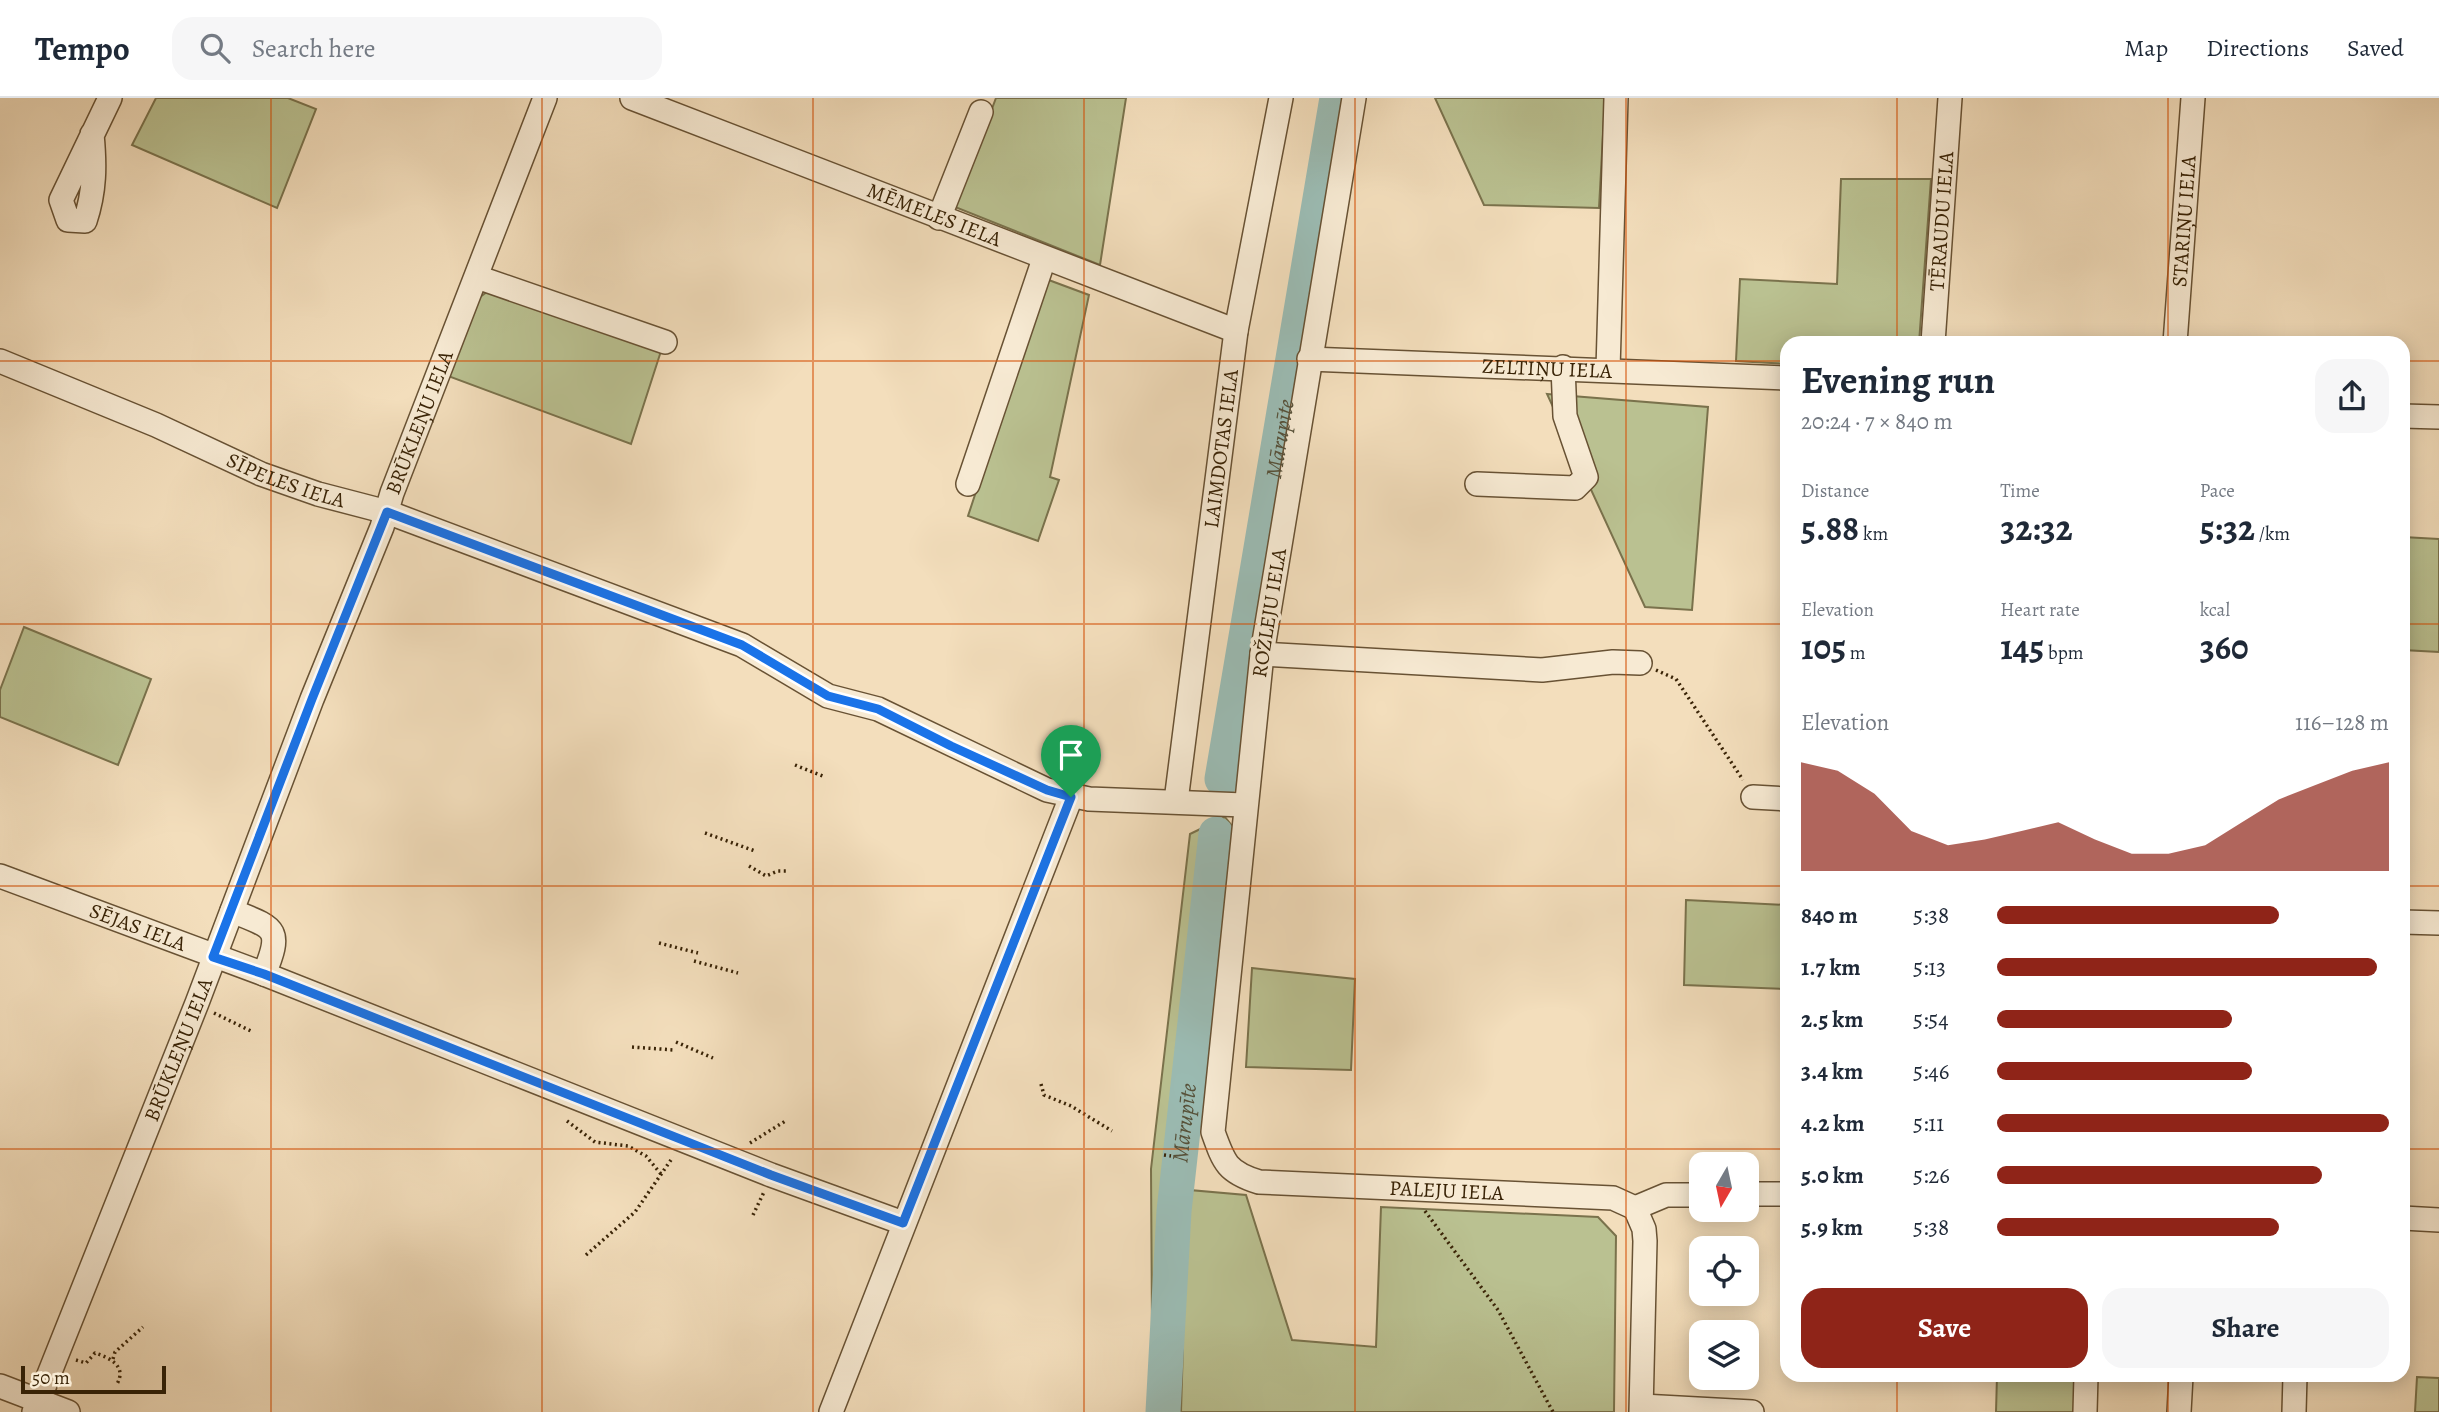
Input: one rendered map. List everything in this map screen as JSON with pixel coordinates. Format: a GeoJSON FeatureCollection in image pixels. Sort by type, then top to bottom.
{"type":"FeatureCollection","features":[{"type":"Feature","properties":{"kind":"street"},"geometry":{"type":"LineString","coordinates":[[92,134],[110,98]]}},
{"type":"Feature","properties":{"kind":"street","name":"BRŪKLEŅU IELA"},"geometry":{"type":"LineString","coordinates":[[37,1406],[197,1003],[545,98]]}},
{"type":"Feature","properties":{"kind":"street","name":"MĒMELES IELA"},"geometry":{"type":"LineString","coordinates":[[632,98],[1236,331]]}},
{"type":"Feature","properties":{"kind":"street","name":"LAIMDOTAS IELA"},"geometry":{"type":"LineString","coordinates":[[1176,801],[1236,331],[1281,98]]}},
{"type":"Feature","properties":{"kind":"street","name":"ROŽLEJU IELA"},"geometry":{"type":"LineString","coordinates":[[1213,1132],[1244,805],[1262,654],[1354,98]]}},
{"type":"Feature","properties":{"kind":"street"},"geometry":{"type":"LineString","coordinates":[[1608,369],[1616,98]]}},
{"type":"Feature","properties":{"kind":"street","name":"TĒRAUDU IELA"},"geometry":{"type":"LineString","coordinates":[[1933,336],[1950,98]]}},
{"type":"Feature","properties":{"kind":"street","name":"STARIŅU IELA"},"geometry":{"type":"LineString","coordinates":[[2176,336],[2193,98]]}},
{"type":"Feature","properties":{"kind":"street"},"geometry":{"type":"LineString","coordinates":[[939,218],[981,112]]}},
{"type":"Feature","properties":{"kind":"street"},"geometry":{"type":"LineString","coordinates":[[968,484],[1044,259]]}},
{"type":"Feature","properties":{"kind":"street"},"geometry":{"type":"LineString","coordinates":[[477,277],[665,342]]}},
{"type":"Feature","properties":{"kind":"street","name":"ZELTIŅU IELA"},"geometry":{"type":"LineString","coordinates":[[1309,359],[1780,378]]}},
{"type":"Feature","properties":{"kind":"street","name":"SĪPELES IELA"},"geometry":{"type":"LineString","coordinates":[[0,361],[156,425],[261,474],[387,512],[742,645],[828,696],[878,709],[1047,790],[1071,797],[1244,805]]}},
{"type":"Feature","properties":{"kind":"street"},"geometry":{"type":"LineString","coordinates":[[1477,484],[1575,488],[1586,477],[1565,416],[1563,367]]}},
{"type":"Feature","properties":{"kind":"street"},"geometry":{"type":"LineString","coordinates":[[2410,416],[2439,417]]}},
{"type":"Feature","properties":{"kind":"street"},"geometry":{"type":"LineString","coordinates":[[1262,654],[1542,670],[1613,662],[1640,663]]}},
{"type":"Feature","properties":{"kind":"street"},"geometry":{"type":"LineString","coordinates":[[831,1412],[1071,797]]}},
{"type":"Feature","properties":{"kind":"street"},"geometry":{"type":"LineString","coordinates":[[1754,797],[1780,799]]}},
{"type":"Feature","properties":{"kind":"street","name":"SĒJAS IELA"},"geometry":{"type":"LineString","coordinates":[[0,876],[264,974],[682,1140],[903,1223]]}},
{"type":"Feature","properties":{"kind":"street"},"geometry":{"type":"LineString","coordinates":[[232,911],[269,926],[274,932],[276,946],[264,974]]}},
{"type":"Feature","properties":{"kind":"street"},"geometry":{"type":"LineString","coordinates":[[2410,922],[2439,923]]}},
{"type":"Feature","properties":{"kind":"street","name":"PALEJU IELA"},"geometry":{"type":"LineString","coordinates":[[1213,1132],[1222,1158],[1235,1174],[1259,1182],[1613,1198],[1635,1208]]}},
{"type":"Feature","properties":{"kind":"street"},"geometry":{"type":"LineString","coordinates":[[1759,1195],[1780,1194]]}},
{"type":"Feature","properties":{"kind":"street"},"geometry":{"type":"LineString","coordinates":[[1689,1195],[1666,1195],[1635,1208],[1644,1229],[1645,1241],[1642,1409],[1752,1412]]}},
{"type":"Feature","properties":{"kind":"street"},"geometry":{"type":"LineString","coordinates":[[2410,1218],[2439,1220]]}},
{"type":"Feature","properties":{"kind":"street"},"geometry":{"type":"LineString","coordinates":[[2085,1412],[2086,1382]]}},
{"type":"Feature","properties":{"kind":"street"},"geometry":{"type":"LineString","coordinates":[[2179,1412],[2181,1382]]}},
{"type":"Feature","properties":{"kind":"street"},"geometry":{"type":"LineString","coordinates":[[2294,1412],[2295,1382]]}},
{"type":"Feature","properties":{"kind":"street"},"geometry":{"type":"LineString","coordinates":[[0,1386],[37,1406],[68,1412]]}},
{"type":"Feature","properties":{"kind":"path"},"geometry":{"type":"LineString","coordinates":[[1640,663],[1676,679],[1754,797]]}},
{"type":"Feature","properties":{"kind":"path"},"geometry":{"type":"LineString","coordinates":[[795,765],[825,777]]}},
{"type":"Feature","properties":{"kind":"path"},"geometry":{"type":"LineString","coordinates":[[705,834],[755,851]]}},
{"type":"Feature","properties":{"kind":"path"},"geometry":{"type":"LineString","coordinates":[[749,866],[766,876],[786,871]]}},
{"type":"Feature","properties":{"kind":"path"},"geometry":{"type":"LineString","coordinates":[[659,943],[698,953]]}},
{"type":"Feature","properties":{"kind":"path"},"geometry":{"type":"LineString","coordinates":[[694,961],[738,973]]}},
{"type":"Feature","properties":{"kind":"path"},"geometry":{"type":"LineString","coordinates":[[197,1003],[253,1032]]}},
{"type":"Feature","properties":{"kind":"path"},"geometry":{"type":"LineString","coordinates":[[676,1042],[713,1058]]}},
{"type":"Feature","properties":{"kind":"path"},"geometry":{"type":"LineString","coordinates":[[632,1047],[674,1050]]}},
{"type":"Feature","properties":{"kind":"path"},"geometry":{"type":"LineString","coordinates":[[1041,1084],[1044,1095],[1072,1106],[1112,1131]]}},
{"type":"Feature","properties":{"kind":"path"},"geometry":{"type":"LineString","coordinates":[[739,1162],[745,1146],[787,1120]]}},
{"type":"Feature","properties":{"kind":"path"},"geometry":{"type":"LineString","coordinates":[[567,1121],[595,1142],[628,1146],[646,1156],[661,1174]]}},
{"type":"Feature","properties":{"kind":"path"},"geometry":{"type":"LineString","coordinates":[[586,1255],[635,1212],[682,1140]]}},
{"type":"Feature","properties":{"kind":"path"},"geometry":{"type":"LineString","coordinates":[[1164,1155],[1171,1156]]}},
{"type":"Feature","properties":{"kind":"path"},"geometry":{"type":"LineString","coordinates":[[1424,1203],[1427,1217],[1498,1310],[1553,1412]]}},
{"type":"Feature","properties":{"kind":"path"},"geometry":{"type":"LineString","coordinates":[[113,1359],[115,1352],[143,1327]]}},
{"type":"Feature","properties":{"kind":"path"},"geometry":{"type":"LineString","coordinates":[[57,1355],[86,1363],[95,1353],[113,1359],[120,1368],[121,1378],[117,1384]]}},
{"type":"Feature","properties":{"kind":"green space"},"geometry":{"type":"Polygon","coordinates":[[[156,98],[288,98],[316,109],[277,208],[132,145],[156,98]]]}},
{"type":"Feature","properties":{"kind":"green space"},"geometry":{"type":"Polygon","coordinates":[[[996,98],[1126,98],[1100,265],[955,207],[996,98]]]}},
{"type":"Feature","properties":{"kind":"green space"},"geometry":{"type":"Polygon","coordinates":[[[1435,98],[1605,98],[1599,208],[1484,205],[1435,98]]]}},
{"type":"Feature","properties":{"kind":"green space"},"geometry":{"type":"Polygon","coordinates":[[[1841,179],[1931,179],[1920,336],[1780,336],[1780,364],[1736,361],[1740,279],[1837,284],[1841,179]]]}},
{"type":"Feature","properties":{"kind":"green space"},"geometry":{"type":"Polygon","coordinates":[[[1046,279],[1089,295],[1050,477],[1059,480],[1038,541],[968,516],[1046,279]]]}},
{"type":"Feature","properties":{"kind":"green space"},"geometry":{"type":"Polygon","coordinates":[[[491,289],[662,348],[631,444],[448,376],[476,300],[491,289]]]}},
{"type":"Feature","properties":{"kind":"green space"},"geometry":{"type":"Polygon","coordinates":[[[1547,394],[1708,407],[1692,610],[1645,607],[1547,394]]]}},
{"type":"Feature","properties":{"kind":"green space"},"geometry":{"type":"Polygon","coordinates":[[[2410,537],[2439,539],[2439,652],[2410,650],[2410,537]]]}},
{"type":"Feature","properties":{"kind":"green space"},"geometry":{"type":"Polygon","coordinates":[[[24,627],[151,679],[118,765],[0,717],[0,690],[24,627]]]}},
{"type":"Feature","properties":{"kind":"green space"},"geometry":{"type":"Polygon","coordinates":[[[1225,817],[1233,827],[1190,1190],[1246,1195],[1292,1340],[1376,1347],[1381,1207],[1598,1217],[1616,1236],[1614,1412],[1181,1412],[1183,1345],[1179,1412],[1148,1412],[1152,1328],[1151,1169],[1190,834],[1225,817]]]}},
{"type":"Feature","properties":{"kind":"green space"},"geometry":{"type":"Polygon","coordinates":[[[1686,900],[1780,905],[1780,989],[1684,985],[1686,900]]]}},
{"type":"Feature","properties":{"kind":"green space"},"geometry":{"type":"Polygon","coordinates":[[[1252,968],[1355,979],[1351,1070],[1246,1067],[1252,968]]]}},
{"type":"Feature","properties":{"kind":"green space"},"geometry":{"type":"Polygon","coordinates":[[[2417,1377],[2439,1378],[2439,1412],[2415,1412],[2417,1377]]]}},
{"type":"Feature","properties":{"kind":"green space"},"geometry":{"type":"Polygon","coordinates":[[[1997,1382],[2077,1382],[2075,1412],[1996,1412],[1997,1382]]]}},
{"type":"Feature","properties":{"kind":"waterway","name":"Mārupīte"},"geometry":{"type":"LineString","coordinates":[[1222,779],[1337,98]]}},
{"type":"Feature","properties":{"kind":"waterway","name":"Mārupīte"},"geometry":{"type":"LineString","coordinates":[[1163,1412],[1174,1211],[1216,834]]}},
{"type":"Feature","properties":{"kind":"route"},"geometry":{"type":"LineString","coordinates":[[387,512],[742,645],[828,696],[878,709],[1047,790],[1071,797],[903,1223],[771,1175],[264,974],[213,957],[387,512]]}}]}
